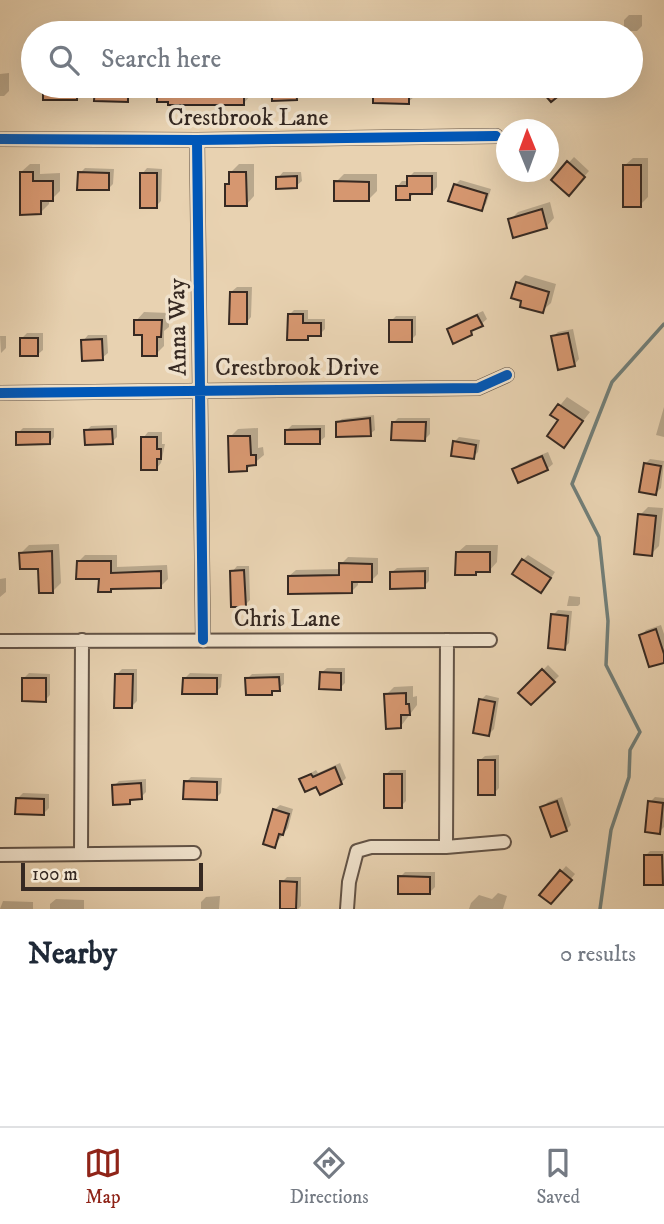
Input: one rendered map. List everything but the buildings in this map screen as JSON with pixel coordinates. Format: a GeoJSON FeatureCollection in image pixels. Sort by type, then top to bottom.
{"type":"FeatureCollection","features":[{"type":"Feature","properties":{"kind":"street","name":"Crestbrook Lane"},"geometry":{"type":"LineString","coordinates":[[0,139],[198,140],[496,136]]}},
{"type":"Feature","properties":{"kind":"street","name":"Anna Way"},"geometry":{"type":"LineString","coordinates":[[198,140],[203,640]]}},
{"type":"Feature","properties":{"kind":"street","name":"Crestbrook Drive"},"geometry":{"type":"LineString","coordinates":[[0,393],[478,388],[507,375]]}},
{"type":"Feature","properties":{"kind":"street","name":"Chris Lane"},"geometry":{"type":"LineString","coordinates":[[0,640],[490,640]]}},
{"type":"Feature","properties":{"kind":"street"},"geometry":{"type":"LineString","coordinates":[[81,854],[82,640]]}},
{"type":"Feature","properties":{"kind":"street"},"geometry":{"type":"LineString","coordinates":[[446,847],[447,640]]}},
{"type":"Feature","properties":{"kind":"street"},"geometry":{"type":"LineString","coordinates":[[347,909],[357,851],[371,847],[446,847],[504,842]]}},
{"type":"Feature","properties":{"kind":"street"},"geometry":{"type":"LineString","coordinates":[[0,855],[194,853]]}},
{"type":"Feature","properties":{"kind":"waterway"},"geometry":{"type":"LineString","coordinates":[[600,909],[611,830],[629,777],[630,750],[640,732],[606,665],[608,621],[599,537],[572,484],[612,382],[664,324]]}},
{"type":"Feature","properties":{"kind":"cycle path"},"geometry":{"type":"LineString","coordinates":[[0,139],[197,140],[496,136]]}},
{"type":"Feature","properties":{"kind":"cycle path"},"geometry":{"type":"LineString","coordinates":[[197,140],[203,640]]}},
{"type":"Feature","properties":{"kind":"cycle path"},"geometry":{"type":"LineString","coordinates":[[0,393],[478,388],[507,375]]}}]}
